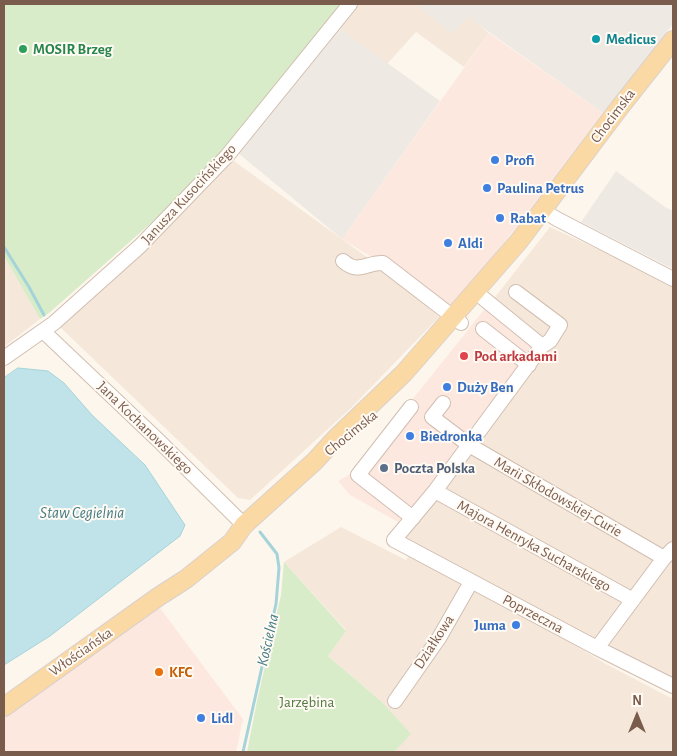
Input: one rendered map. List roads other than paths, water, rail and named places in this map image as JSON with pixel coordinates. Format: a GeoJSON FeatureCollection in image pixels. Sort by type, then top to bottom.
{"type":"FeatureCollection","features":[{"type":"Feature","properties":{"kind":"main road","name":"Chocimska"},"geometry":{"type":"LineString","coordinates":[[316,461],[342,442],[396,396],[458,320],[673,40]]}},
{"type":"Feature","properties":{"kind":"main road","name":"Chocimska"},"geometry":{"type":"LineString","coordinates":[[458,320],[483,298],[519,241]]}},
{"type":"Feature","properties":{"kind":"main road","name":"Włościańska"},"geometry":{"type":"LineString","coordinates":[[4,707],[158,597],[182,573],[226,535],[244,526],[316,461]]}},
{"type":"Feature","properties":{"kind":"street","name":"Janusza Kusocińskiego"},"geometry":{"type":"LineString","coordinates":[[4,358],[44,332],[140,246],[226,156],[350,4]]}},
{"type":"Feature","properties":{"kind":"street"},"geometry":{"type":"LineString","coordinates":[[542,210],[673,279]]}},
{"type":"Feature","properties":{"kind":"street"},"geometry":{"type":"LineString","coordinates":[[343,261],[350,267],[362,268],[375,263],[383,263],[458,320]]}},
{"type":"Feature","properties":{"kind":"street"},"geometry":{"type":"LineString","coordinates":[[411,407],[358,475],[413,518],[469,446],[542,346],[550,341],[560,325],[516,292]]}},
{"type":"Feature","properties":{"kind":"street"},"geometry":{"type":"LineString","coordinates":[[483,298],[542,346]]}},
{"type":"Feature","properties":{"kind":"street"},"geometry":{"type":"LineString","coordinates":[[482,329],[529,365]]}},
{"type":"Feature","properties":{"kind":"street","name":"Jana Kochanowskiego"},"geometry":{"type":"LineString","coordinates":[[44,332],[173,455],[244,526]]}},
{"type":"Feature","properties":{"kind":"street","name":"Marii Skłodowskiej-Curie"},"geometry":{"type":"LineString","coordinates":[[443,403],[432,417],[469,446],[669,554]]}},
{"type":"Feature","properties":{"kind":"street","name":"Majora Henryka Sucharskiego"},"geometry":{"type":"LineString","coordinates":[[435,491],[633,600]]}},
{"type":"Feature","properties":{"kind":"street","name":"Poprzeczna"},"geometry":{"type":"LineString","coordinates":[[413,518],[394,540],[596,648],[673,686]]}},
{"type":"Feature","properties":{"kind":"street"},"geometry":{"type":"LineString","coordinates":[[596,648],[669,554]]}},
{"type":"Feature","properties":{"kind":"street","name":"Działkowa"},"geometry":{"type":"LineString","coordinates":[[395,701],[438,638],[471,582]]}},
{"type":"Feature","properties":{"kind":"water","name":"Staw Cegielnia"},"geometry":{"type":"Polygon","coordinates":[[[18,368],[48,371],[64,383],[92,415],[145,465],[185,525],[180,536],[50,636],[4,665],[4,378],[18,368]]]}},
{"type":"Feature","properties":{"kind":"waterway","name":"Kościelna"},"geometry":{"type":"LineString","coordinates":[[4,247],[44,315]]}},
{"type":"Feature","properties":{"kind":"waterway","name":"Kościelna"},"geometry":{"type":"LineString","coordinates":[[243,752],[276,604],[279,568],[277,554],[260,532]]}},
{"type":"Feature","properties":{"kind":"place","name":"Medicus"},"geometry":{"type":"Point","coordinates":[596,39]}},
{"type":"Feature","properties":{"kind":"place","name":"MOSIR Brzeg"},"geometry":{"type":"Point","coordinates":[23,49]}},
{"type":"Feature","properties":{"kind":"place","name":"Profi"},"geometry":{"type":"Point","coordinates":[495,160]}},
{"type":"Feature","properties":{"kind":"place","name":"Paulina Petrus"},"geometry":{"type":"Point","coordinates":[487,188]}},
{"type":"Feature","properties":{"kind":"place","name":"Rabat"},"geometry":{"type":"Point","coordinates":[500,218]}},
{"type":"Feature","properties":{"kind":"place","name":"Aldi"},"geometry":{"type":"Point","coordinates":[448,243]}},
{"type":"Feature","properties":{"kind":"place","name":"Pod arkadami"},"geometry":{"type":"Point","coordinates":[464,356]}},
{"type":"Feature","properties":{"kind":"place","name":"Duży Ben"},"geometry":{"type":"Point","coordinates":[447,387]}},
{"type":"Feature","properties":{"kind":"place","name":"Biedronka"},"geometry":{"type":"Point","coordinates":[410,436]}},
{"type":"Feature","properties":{"kind":"place","name":"Poczta Polska"},"geometry":{"type":"Point","coordinates":[384,468]}},
{"type":"Feature","properties":{"kind":"place","name":"Juma"},"geometry":{"type":"Point","coordinates":[516,625]}},
{"type":"Feature","properties":{"kind":"place","name":"KFC"},"geometry":{"type":"Point","coordinates":[159,672]}},
{"type":"Feature","properties":{"kind":"place","name":"Lidl"},"geometry":{"type":"Point","coordinates":[201,718]}},
{"type":"Feature","properties":{"kind":"park label","name":"Jarzębina"},"geometry":{"type":"Point","coordinates":[307,702]}}]}
